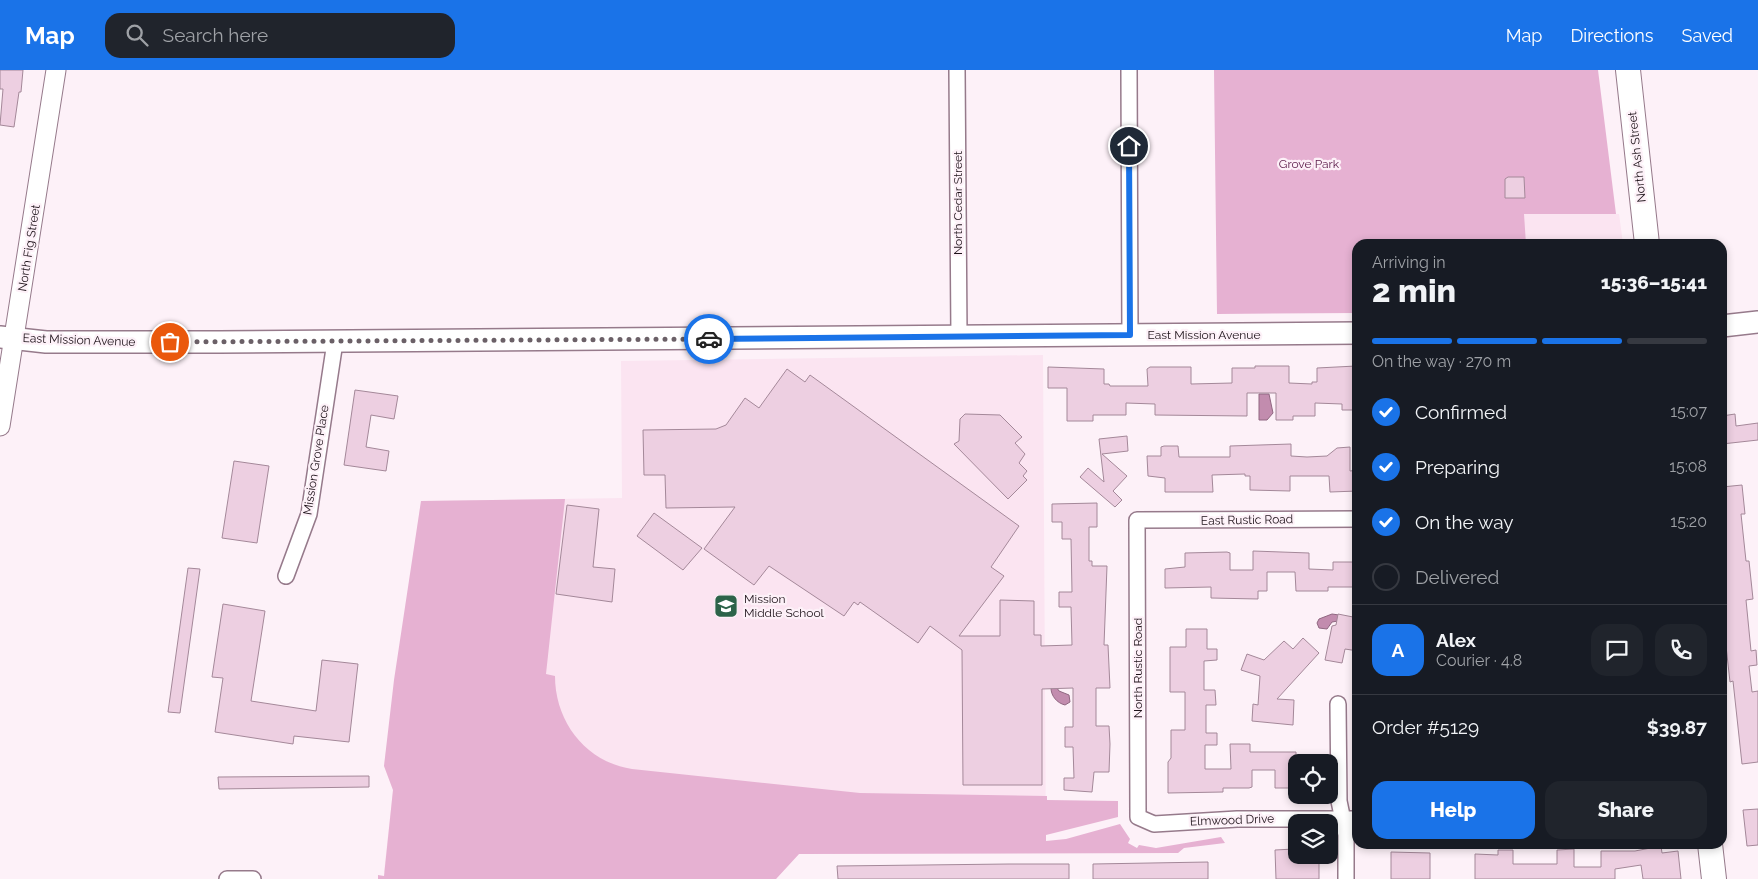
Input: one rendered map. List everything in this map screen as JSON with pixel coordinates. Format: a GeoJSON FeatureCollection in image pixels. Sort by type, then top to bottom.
{"type":"FeatureCollection","features":[{"type":"Feature","properties":{"kind":"main road","name":"North Ash Street"},"geometry":{"type":"LineString","coordinates":[[1628,70],[1646,239]]}},
{"type":"Feature","properties":{"kind":"main road"},"geometry":{"type":"LineString","coordinates":[[1727,325],[1758,322]]}},
{"type":"Feature","properties":{"kind":"main road","name":"East Mission Avenue"},"geometry":{"type":"LineString","coordinates":[[7,337],[46,342],[335,342],[1352,333]]}},
{"type":"Feature","properties":{"kind":"main road"},"geometry":{"type":"LineString","coordinates":[[1711,849],[1714,879]]}},
{"type":"Feature","properties":{"kind":"street","name":"North Fig Street"},"geometry":{"type":"LineString","coordinates":[[0,426],[7,337],[56,70]]}},
{"type":"Feature","properties":{"kind":"street","name":"North Cedar Street"},"geometry":{"type":"LineString","coordinates":[[957,70],[959,336]]}},
{"type":"Feature","properties":{"kind":"street"},"geometry":{"type":"LineString","coordinates":[[1129,70],[1130,335]]}},
{"type":"Feature","properties":{"kind":"street","name":"Mission Grove Place"},"geometry":{"type":"LineString","coordinates":[[286,576],[309,514],[335,342]]}},
{"type":"Feature","properties":{"kind":"street","name":"East Rustic Road"},"geometry":{"type":"LineString","coordinates":[[1138,520],[1352,519]]}},
{"type":"Feature","properties":{"kind":"street","name":"North Rustic Road"},"geometry":{"type":"LineString","coordinates":[[1138,520],[1138,817]]}},
{"type":"Feature","properties":{"kind":"street"},"geometry":{"type":"LineString","coordinates":[[1338,704],[1339,801],[1350,819],[1346,835],[1346,879]]}},
{"type":"Feature","properties":{"kind":"street","name":"Elmwood Drive"},"geometry":{"type":"LineString","coordinates":[[1138,817],[1154,824],[1237,819],[1350,819]]}},
{"type":"Feature","properties":{"kind":"street"},"geometry":{"type":"LineString","coordinates":[[227,879],[253,879]]}},
{"type":"Feature","properties":{"kind":"shaded area"},"geometry":{"type":"Polygon","coordinates":[[[1523,214],[1619,214],[1622,239],[1526,239],[1523,214]]]}},
{"type":"Feature","properties":{"kind":"shaded area","name":"Mission Middle School"},"geometry":{"type":"Polygon","coordinates":[[[1043,355],[1046,853],[799,854],[776,879],[384,872],[393,790],[384,766],[421,501],[622,498],[621,361],[1043,355]]]}},
{"type":"Feature","properties":{"kind":"shaded area"},"geometry":{"type":"Polygon","coordinates":[[[1259,394],[1269,394],[1273,413],[1267,420],[1259,420],[1259,394]]]}},
{"type":"Feature","properties":{"kind":"shaded area"},"geometry":{"type":"Polygon","coordinates":[[[1332,614],[1339,615],[1338,621],[1332,622],[1327,629],[1319,628],[1317,623],[1319,619],[1332,614]]]}},
{"type":"Feature","properties":{"kind":"shaded area"},"geometry":{"type":"Polygon","coordinates":[[[1051,688],[1057,688],[1059,691],[1069,695],[1070,702],[1065,705],[1059,703],[1053,696],[1051,688]]]}},
{"type":"Feature","properties":{"kind":"green space","name":"Grove Park"},"geometry":{"type":"Polygon","coordinates":[[[1214,70],[1598,70],[1616,214],[1524,214],[1526,239],[1352,239],[1352,313],[1217,314],[1214,70]]]}},
{"type":"Feature","properties":{"kind":"green space"},"geometry":{"type":"Polygon","coordinates":[[[565,499],[546,674],[555,676],[556,693],[567,724],[587,749],[601,758],[615,765],[632,769],[860,793],[1047,796],[1047,800],[1118,801],[1118,817],[1046,835],[1046,841],[1066,839],[1120,824],[1130,839],[1128,843],[1137,848],[1139,845],[1156,848],[1221,837],[1225,843],[1184,848],[1178,853],[799,854],[776,879],[378,879],[378,875],[384,876],[393,790],[384,766],[394,680],[421,501],[565,499]]]}},
{"type":"Feature","properties":{"kind":"building"},"geometry":{"type":"Polygon","coordinates":[[[0,70],[23,70],[14,127],[0,125],[3,89],[0,89],[0,70]]]}},
{"type":"Feature","properties":{"kind":"building"},"geometry":{"type":"Polygon","coordinates":[[[1508,177],[1524,177],[1525,198],[1505,198],[1505,179],[1508,177]]]}},
{"type":"Feature","properties":{"kind":"building"},"geometry":{"type":"Polygon","coordinates":[[[1255,366],[1289,366],[1289,383],[1312,384],[1312,382],[1317,382],[1317,368],[1352,366],[1352,410],[1342,410],[1342,404],[1315,403],[1315,416],[1293,416],[1293,420],[1276,420],[1276,393],[1247,393],[1247,416],[1155,415],[1155,404],[1126,403],[1126,415],[1093,415],[1093,421],[1067,421],[1067,388],[1048,388],[1048,367],[1104,369],[1104,384],[1109,384],[1110,386],[1148,386],[1147,369],[1150,367],[1191,367],[1191,384],[1232,383],[1232,368],[1255,368],[1255,366]]]}},
{"type":"Feature","properties":{"kind":"building"},"geometry":{"type":"Polygon","coordinates":[[[787,369],[805,382],[810,375],[1019,526],[991,567],[1004,576],[959,636],[1000,636],[1000,600],[1034,601],[1034,635],[1041,635],[1041,646],[1072,645],[1071,607],[1059,607],[1059,592],[1072,592],[1071,539],[1062,539],[1062,522],[1052,522],[1052,504],[1097,503],[1097,527],[1089,527],[1089,561],[1092,561],[1092,566],[1107,566],[1104,645],[1108,645],[1110,688],[1096,688],[1096,726],[1109,726],[1110,744],[1109,772],[1094,772],[1092,792],[1064,790],[1064,778],[1074,778],[1073,747],[1065,747],[1065,727],[1073,727],[1073,688],[1042,689],[1042,785],[963,785],[962,650],[930,626],[918,643],[860,602],[858,605],[854,602],[844,616],[769,566],[754,585],[704,549],[735,507],[666,508],[665,475],[644,475],[643,430],[716,429],[726,425],[745,398],[759,408],[787,369]]]}},
{"type":"Feature","properties":{"kind":"building"},"geometry":{"type":"Polygon","coordinates":[[[355,390],[398,396],[394,419],[371,415],[366,447],[389,451],[386,471],[344,465],[355,390]]]}},
{"type":"Feature","properties":{"kind":"building"},"geometry":{"type":"Polygon","coordinates":[[[965,414],[1000,415],[1022,437],[1015,443],[1025,454],[1019,463],[1027,471],[1023,476],[1027,480],[1008,499],[954,444],[959,441],[960,419],[965,414]]]}},
{"type":"Feature","properties":{"kind":"building"},"geometry":{"type":"Polygon","coordinates":[[[1735,414],[1736,426],[1758,423],[1758,440],[1727,443],[1727,415],[1735,414]]]}},
{"type":"Feature","properties":{"kind":"building"},"geometry":{"type":"Polygon","coordinates":[[[1127,436],[1128,451],[1102,454],[1127,476],[1113,491],[1122,500],[1115,507],[1080,477],[1088,468],[1104,482],[1099,439],[1127,436]]]}},
{"type":"Feature","properties":{"kind":"building"},"geometry":{"type":"Polygon","coordinates":[[[1291,444],[1291,456],[1307,457],[1327,456],[1337,448],[1350,447],[1352,491],[1330,492],[1329,476],[1290,476],[1290,491],[1250,490],[1250,476],[1245,476],[1245,474],[1212,475],[1213,492],[1165,492],[1165,478],[1148,476],[1147,456],[1161,456],[1161,447],[1178,446],[1179,457],[1230,457],[1230,446],[1291,444]]]}},
{"type":"Feature","properties":{"kind":"building"},"geometry":{"type":"Polygon","coordinates":[[[234,461],[269,466],[257,543],[222,538],[234,461]]]}},
{"type":"Feature","properties":{"kind":"building"},"geometry":{"type":"Polygon","coordinates":[[[1742,485],[1745,514],[1741,514],[1746,561],[1749,561],[1753,599],[1746,600],[1751,651],[1756,650],[1757,665],[1749,666],[1752,692],[1758,691],[1758,762],[1742,764],[1733,681],[1730,682],[1727,655],[1727,486],[1742,485]]]}},
{"type":"Feature","properties":{"kind":"building"},"geometry":{"type":"Polygon","coordinates":[[[567,505],[599,509],[593,567],[615,569],[612,602],[556,594],[567,505]]]}},
{"type":"Feature","properties":{"kind":"building"},"geometry":{"type":"Polygon","coordinates":[[[654,513],[702,548],[683,570],[637,536],[654,513]]]}},
{"type":"Feature","properties":{"kind":"building"},"geometry":{"type":"Polygon","coordinates":[[[1253,551],[1309,553],[1309,569],[1333,570],[1333,562],[1352,562],[1352,587],[1328,587],[1328,591],[1296,591],[1295,572],[1267,572],[1267,591],[1258,591],[1258,599],[1211,598],[1211,587],[1165,588],[1165,569],[1185,567],[1185,553],[1227,552],[1230,553],[1230,570],[1253,570],[1253,551]]]}},
{"type":"Feature","properties":{"kind":"building"},"geometry":{"type":"Polygon","coordinates":[[[188,568],[200,569],[180,713],[168,712],[188,568]]]}},
{"type":"Feature","properties":{"kind":"building"},"geometry":{"type":"Polygon","coordinates":[[[223,604],[265,611],[251,701],[316,711],[322,660],[358,664],[349,742],[294,736],[293,744],[215,732],[223,678],[212,677],[223,604]]]}},
{"type":"Feature","properties":{"kind":"building"},"geometry":{"type":"Polygon","coordinates":[[[1338,614],[1352,617],[1352,650],[1345,649],[1342,663],[1325,660],[1332,626],[1336,625],[1338,614]]]}},
{"type":"Feature","properties":{"kind":"building"},"geometry":{"type":"Polygon","coordinates":[[[1186,629],[1207,629],[1207,649],[1217,649],[1217,660],[1204,661],[1204,690],[1215,690],[1216,705],[1206,705],[1206,733],[1217,733],[1217,745],[1205,745],[1205,769],[1231,769],[1230,744],[1250,744],[1250,752],[1296,752],[1296,754],[1288,754],[1288,788],[1275,788],[1275,770],[1252,770],[1252,787],[1249,788],[1223,788],[1223,792],[1168,793],[1171,730],[1185,730],[1185,692],[1170,692],[1170,647],[1186,647],[1186,629]]]}},
{"type":"Feature","properties":{"kind":"building"},"geometry":{"type":"Polygon","coordinates":[[[1303,638],[1319,653],[1277,699],[1294,700],[1293,725],[1252,721],[1253,704],[1258,705],[1260,676],[1241,670],[1247,654],[1264,660],[1284,641],[1293,649],[1303,638]]]}},
{"type":"Feature","properties":{"kind":"building"},"geometry":{"type":"Polygon","coordinates":[[[369,776],[369,787],[219,789],[218,777],[369,776]]]}},
{"type":"Feature","properties":{"kind":"building"},"geometry":{"type":"Polygon","coordinates":[[[1758,809],[1758,845],[1747,846],[1743,810],[1758,809]]]}},
{"type":"Feature","properties":{"kind":"building"},"geometry":{"type":"Polygon","coordinates":[[[1288,849],[1288,864],[1319,864],[1319,879],[1276,879],[1275,850],[1288,849]]]}},
{"type":"Feature","properties":{"kind":"building"},"geometry":{"type":"Polygon","coordinates":[[[1574,849],[1574,867],[1601,867],[1601,851],[1661,849],[1662,853],[1678,851],[1681,879],[1643,879],[1641,865],[1615,869],[1615,879],[1475,879],[1475,854],[1498,855],[1498,850],[1513,850],[1513,864],[1557,864],[1557,850],[1574,849]]]}},
{"type":"Feature","properties":{"kind":"building"},"geometry":{"type":"Polygon","coordinates":[[[1391,852],[1430,853],[1430,879],[1391,879],[1391,852]]]}},
{"type":"Feature","properties":{"kind":"building"},"geometry":{"type":"Polygon","coordinates":[[[1208,862],[1208,879],[1093,879],[1093,864],[1208,862]]]}},
{"type":"Feature","properties":{"kind":"building"},"geometry":{"type":"Polygon","coordinates":[[[1069,864],[1069,879],[838,879],[837,866],[1069,864]]]}},
{"type":"Feature","properties":{"kind":"way so far"},"geometry":{"type":"LineString","coordinates":[[170,342],[709,339]]}},
{"type":"Feature","properties":{"kind":"place","name":"Mission Middle School"},"geometry":{"type":"Point","coordinates":[726,606]}},
{"type":"Feature","properties":{"kind":"route"},"geometry":{"type":"LineString","coordinates":[[709,339],[1130,335],[1129,146]]}}]}
